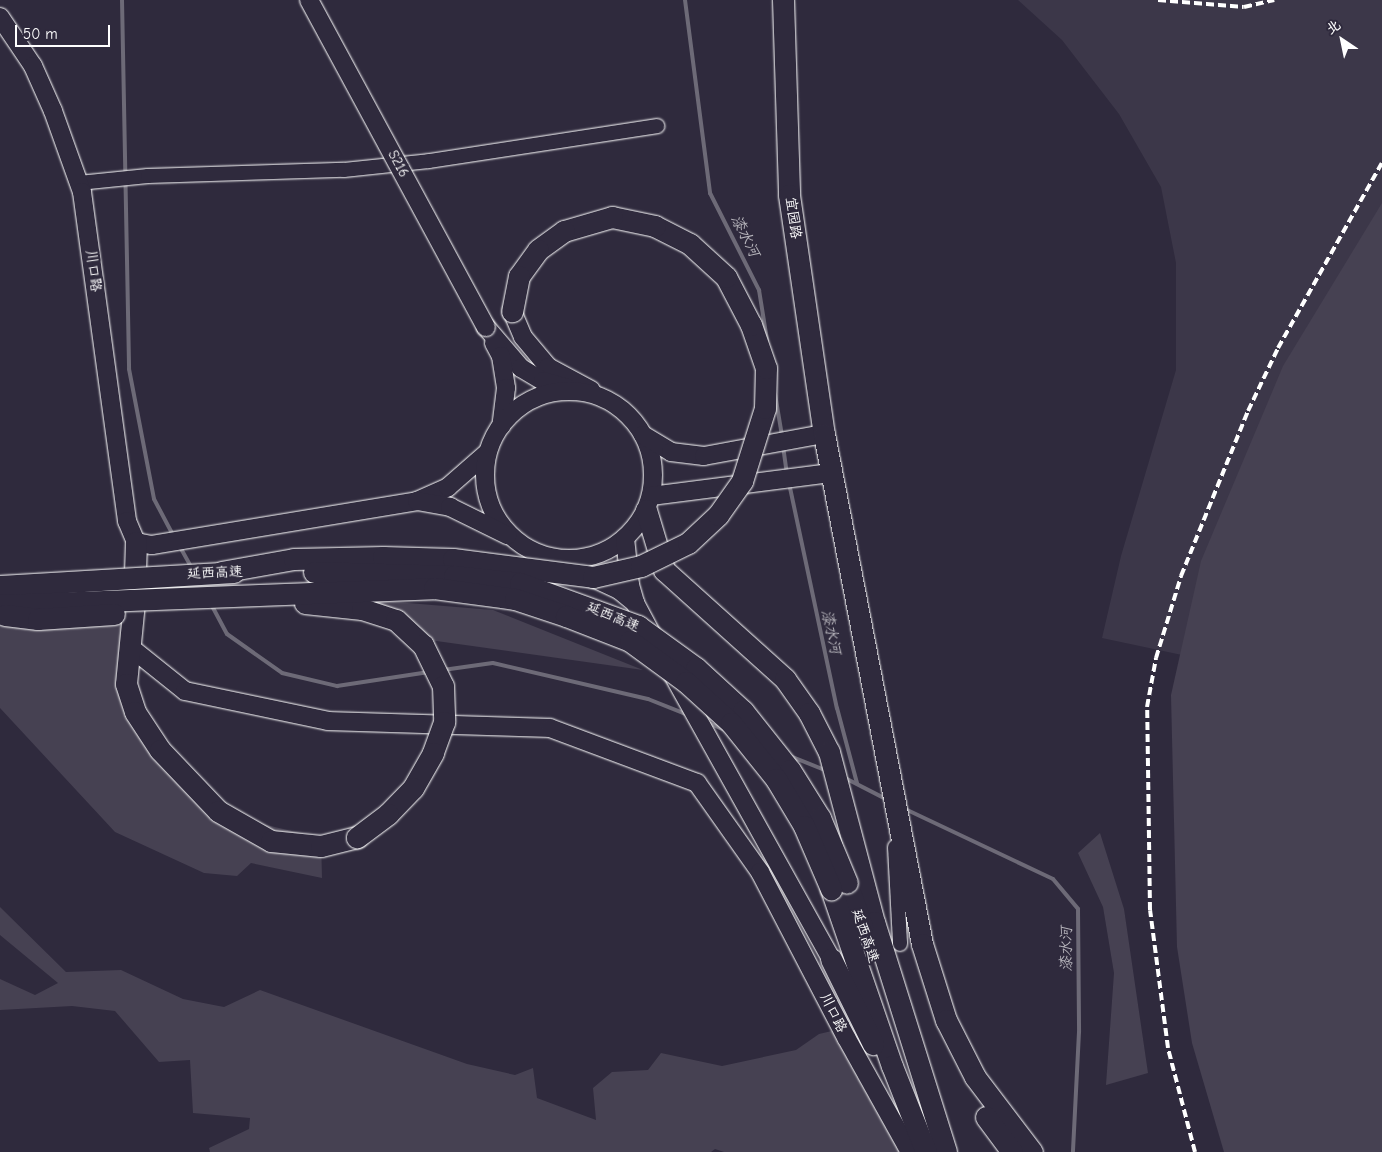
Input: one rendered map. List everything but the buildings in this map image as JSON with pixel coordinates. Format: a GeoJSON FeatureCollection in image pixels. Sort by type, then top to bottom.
{"type":"FeatureCollection","features":[{"type":"Feature","properties":{"kind":"highway","name":"宜园路"},"geometry":{"type":"LineString","coordinates":[[783,0],[789,195],[839,527]]}},
{"type":"Feature","properties":{"kind":"highway"},"geometry":{"type":"LineString","coordinates":[[221,572],[294,559],[383,557],[453,559],[593,577],[641,566],[688,543],[718,515],[742,481],[765,408],[766,368],[751,325],[726,277],[690,244],[655,226],[612,217],[564,230],[538,250],[519,276],[512,311]]}},
{"type":"Feature","properties":{"kind":"highway"},"geometry":{"type":"LineString","coordinates":[[648,503],[664,570],[785,679],[809,713],[829,752],[874,922],[945,1152]]}},
{"type":"Feature","properties":{"kind":"highway"},"geometry":{"type":"LineString","coordinates":[[839,527],[895,847],[918,965],[941,1030],[966,1086],[1012,1152]]}},
{"type":"Feature","properties":{"kind":"highway"},"geometry":{"type":"LineString","coordinates":[[839,527],[922,944],[946,1020],[975,1077],[1032,1152]]}},
{"type":"Feature","properties":{"kind":"highway"},"geometry":{"type":"LineString","coordinates":[[0,615],[38,618],[311,603],[362,609],[396,620],[423,645],[443,686],[444,722],[433,753],[413,788],[388,814],[356,837],[322,846],[271,841],[218,811],[160,750],[135,712],[126,684],[130,647],[144,543]]}},
{"type":"Feature","properties":{"kind":"highway","name":"延西高速"},"geometry":{"type":"LineString","coordinates":[[0,586],[221,572],[384,573],[520,583],[638,626],[696,668],[743,711],[790,770],[820,818],[892,1066],[926,1152]]}},
{"type":"Feature","properties":{"kind":"highway","name":"延西高速"},"geometry":{"type":"LineString","coordinates":[[0,605],[434,588],[515,599],[566,616],[630,641],[686,682],[730,723],[776,779],[839,886],[945,1152]]}},
{"type":"Feature","properties":{"kind":"highway"},"geometry":{"type":"LineString","coordinates":[[831,959],[926,1152]]}},
{"type":"Feature","properties":{"kind":"main road","name":"S216"},"geometry":{"type":"LineString","coordinates":[[309,0],[486,327]]}},
{"type":"Feature","properties":{"kind":"main road","name":"川口路"},"geometry":{"type":"LineString","coordinates":[[0,17],[33,66],[79,183],[127,521],[144,543]]}},
{"type":"Feature","properties":{"kind":"main road"},"geometry":{"type":"LineString","coordinates":[[512,311],[523,336],[548,367],[613,403],[630,417],[644,435],[651,454],[648,503],[626,538],[602,553],[574,559],[545,556]]}},
{"type":"Feature","properties":{"kind":"main road"},"geometry":{"type":"LineString","coordinates":[[486,327],[521,368],[543,381],[613,403]]}},
{"type":"Feature","properties":{"kind":"main road"},"geometry":{"type":"LineString","coordinates":[[486,327],[500,356],[506,388],[500,426],[487,453],[485,477],[489,501],[499,522],[515,540]]}},
{"type":"Feature","properties":{"kind":"main road"},"geometry":{"type":"LineString","coordinates":[[500,426],[516,410],[534,398],[555,392],[577,391]]}},
{"type":"Feature","properties":{"kind":"main road"},"geometry":{"type":"LineString","coordinates":[[644,435],[671,452],[704,456],[824,434]]}},
{"type":"Feature","properties":{"kind":"main road"},"geometry":{"type":"LineString","coordinates":[[144,543],[202,536],[417,501],[448,487],[487,453]]}},
{"type":"Feature","properties":{"kind":"main road"},"geometry":{"type":"LineString","coordinates":[[648,503],[699,490],[831,473]]}},
{"type":"Feature","properties":{"kind":"main road"},"geometry":{"type":"LineString","coordinates":[[417,501],[450,507],[475,517],[545,556],[619,590],[635,603]]}},
{"type":"Feature","properties":{"kind":"main road"},"geometry":{"type":"LineString","coordinates":[[626,538],[635,603],[715,753],[753,817],[831,959]]}},
{"type":"Feature","properties":{"kind":"main road"},"geometry":{"type":"LineString","coordinates":[[130,647],[185,691],[328,722],[550,728],[697,783],[760,872]]}},
{"type":"Feature","properties":{"kind":"main road"},"geometry":{"type":"LineString","coordinates":[[753,817],[760,872]]}},
{"type":"Feature","properties":{"kind":"main road","name":"川口路"},"geometry":{"type":"LineString","coordinates":[[760,872],[846,1039],[910,1152]]}},
{"type":"Feature","properties":{"kind":"street"},"geometry":{"type":"LineString","coordinates":[[79,183],[148,176],[344,170],[430,161],[657,126]]}},
{"type":"Feature","properties":{"kind":"street"},"geometry":{"type":"LineString","coordinates":[[895,847],[900,944]]}},
{"type":"Feature","properties":{"kind":"shaded area"},"geometry":{"type":"Polygon","coordinates":[[[1018,0],[1382,0],[1382,214],[1182,655],[1102,638],[1121,556],[1176,370],[1176,263],[1161,187],[1119,114],[1062,40],[1018,0]]]}},
{"type":"Feature","properties":{"kind":"shaded area"},"geometry":{"type":"Polygon","coordinates":[[[1382,203],[1382,1152],[1224,1152],[1192,1043],[1177,947],[1171,695],[1201,561],[1283,366],[1382,203]]]}},
{"type":"Feature","properties":{"kind":"shaded area"},"geometry":{"type":"Polygon","coordinates":[[[359,599],[493,610],[643,670],[422,639],[359,599]]]}},
{"type":"Feature","properties":{"kind":"shaded area"},"geometry":{"type":"Polygon","coordinates":[[[123,611],[123,690],[154,746],[246,820],[321,838],[322,878],[251,863],[237,876],[204,873],[115,832],[0,708],[0,616],[123,611]]]}},
{"type":"Feature","properties":{"kind":"shaded area"},"geometry":{"type":"Polygon","coordinates":[[[1100,833],[1124,909],[1148,1073],[1106,1085],[1114,973],[1103,907],[1078,853],[1100,833]]]}},
{"type":"Feature","properties":{"kind":"shaded area"},"geometry":{"type":"Polygon","coordinates":[[[0,907],[66,972],[121,970],[183,999],[224,1007],[260,990],[467,1064],[515,1075],[533,1068],[537,1098],[596,1120],[593,1088],[612,1072],[648,1070],[661,1053],[722,1066],[796,1050],[819,1034],[836,1030],[900,1152],[724,1152],[715,1149],[711,1152],[210,1152],[209,1148],[249,1129],[250,1118],[193,1113],[190,1060],[159,1062],[115,1011],[72,1006],[0,1010],[0,979],[35,995],[58,983],[0,935],[0,907]]]}},
{"type":"Feature","properties":{"kind":"waterway"},"geometry":{"type":"LineString","coordinates":[[122,0],[129,369],[154,499],[174,537]]}},
{"type":"Feature","properties":{"kind":"waterway","name":"漆水河"},"geometry":{"type":"LineString","coordinates":[[685,0],[710,193],[759,290],[767,340]]}},
{"type":"Feature","properties":{"kind":"waterway","name":"漆水河"},"geometry":{"type":"LineString","coordinates":[[775,394],[782,436]]}},
{"type":"Feature","properties":{"kind":"waterway","name":"漆水河"},"geometry":{"type":"LineString","coordinates":[[783,446],[787,474]]}},
{"type":"Feature","properties":{"kind":"waterway","name":"漆水河"},"geometry":{"type":"LineString","coordinates":[[789,483],[837,708],[857,783]]}},
{"type":"Feature","properties":{"kind":"waterway"},"geometry":{"type":"LineString","coordinates":[[179,545],[191,567]]}},
{"type":"Feature","properties":{"kind":"waterway"},"geometry":{"type":"LineString","coordinates":[[211,604],[227,634],[282,673],[337,686],[429,672]]}},
{"type":"Feature","properties":{"kind":"waterway"},"geometry":{"type":"LineString","coordinates":[[443,670],[493,663],[648,699],[688,715]]}},
{"type":"Feature","properties":{"kind":"waterway"},"geometry":{"type":"LineString","coordinates":[[706,722],[725,730]]}},
{"type":"Feature","properties":{"kind":"waterway"},"geometry":{"type":"LineString","coordinates":[[790,756],[827,771]]}},
{"type":"Feature","properties":{"kind":"waterway","name":"漆水河"},"geometry":{"type":"LineString","coordinates":[[843,777],[886,799]]}},
{"type":"Feature","properties":{"kind":"waterway","name":"漆水河"},"geometry":{"type":"LineString","coordinates":[[903,808],[1053,879],[1078,909],[1079,1032],[1073,1152]]}},
{"type":"Feature","properties":{"kind":"railway"},"geometry":{"type":"LineString","coordinates":[[1158,0],[1244,7],[1274,0]]}},
{"type":"Feature","properties":{"kind":"railway"},"geometry":{"type":"LineString","coordinates":[[1195,1152],[1168,1048],[1150,910],[1147,707],[1156,658],[1181,576],[1248,411],[1278,348],[1382,163]]}}]}
